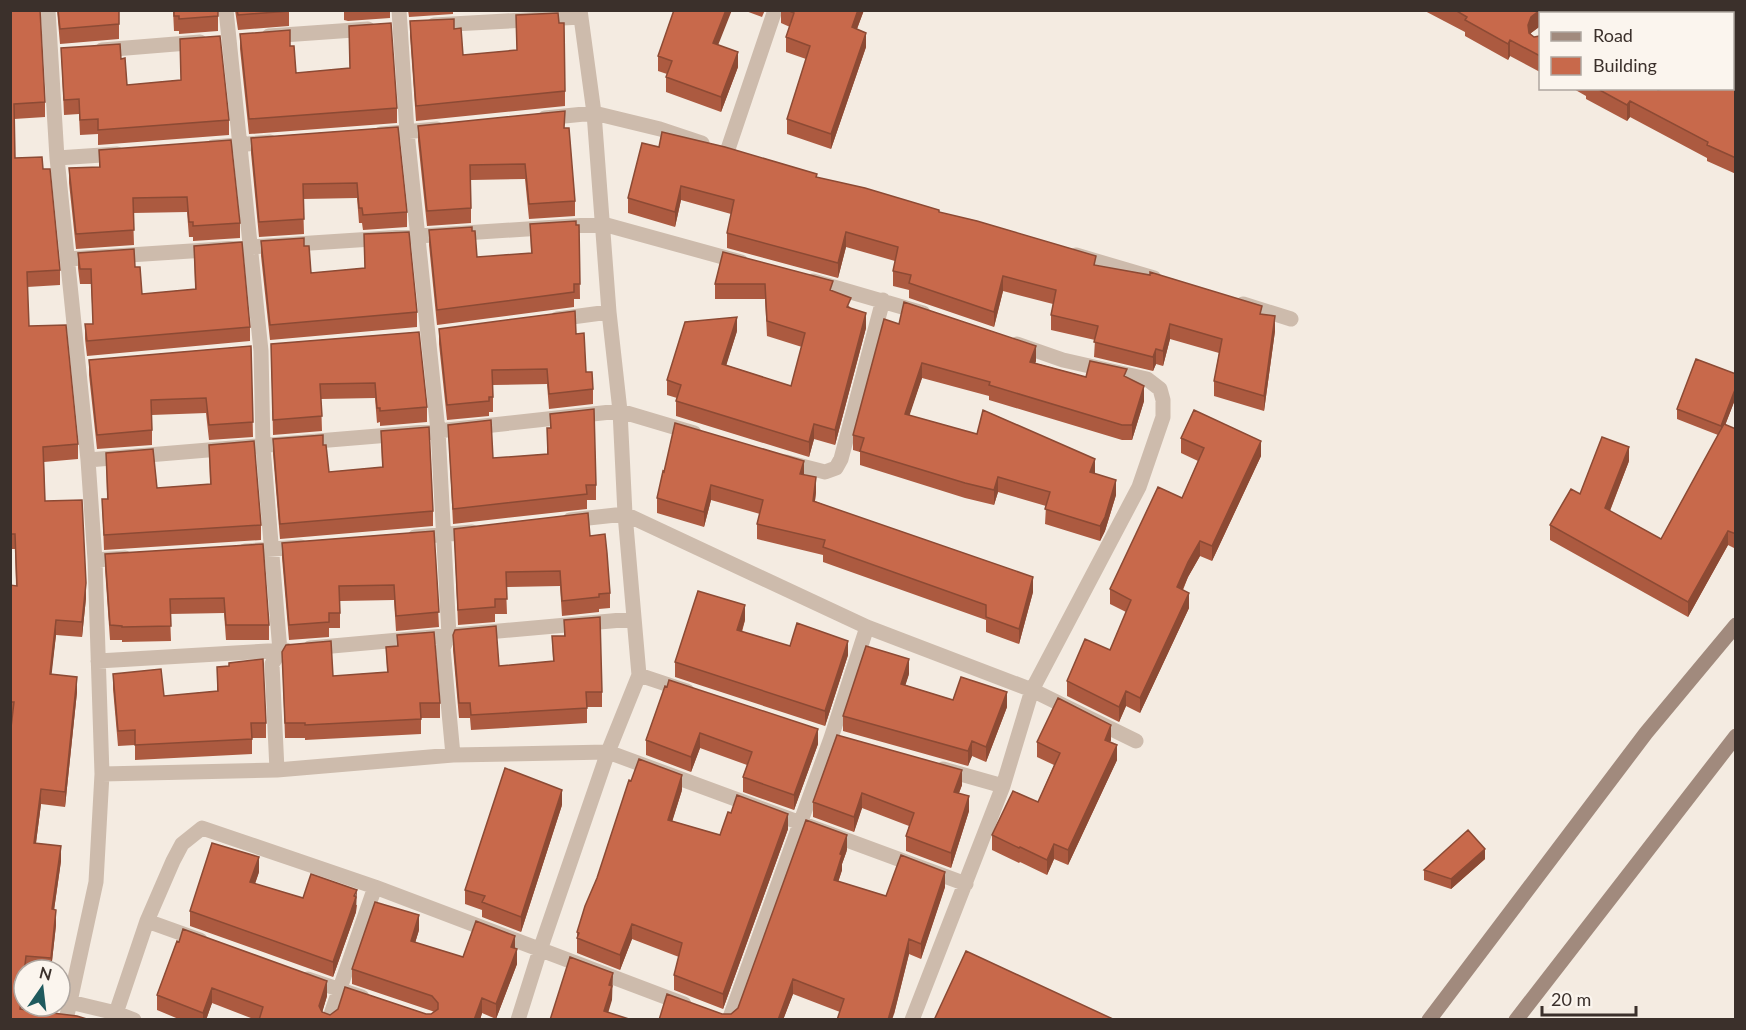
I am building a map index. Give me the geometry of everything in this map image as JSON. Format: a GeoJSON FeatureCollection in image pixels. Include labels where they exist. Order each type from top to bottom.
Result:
{"type":"FeatureCollection","features":[{"type":"Feature","properties":{"kind":"street"},"geometry":{"type":"LineString","coordinates":[[48,10],[57,53],[57,158],[68,259],[85,365],[102,774],[96,882],[72,993]]}},
{"type":"Feature","properties":{"kind":"street"},"geometry":{"type":"LineString","coordinates":[[226,10],[240,38],[241,144],[261,351],[263,447],[280,651],[272,664],[277,770]]}},
{"type":"Feature","properties":{"kind":"street"},"geometry":{"type":"LineString","coordinates":[[399,10],[390,28],[408,132],[438,431],[449,635],[443,648],[453,755]]}},
{"type":"Feature","properties":{"kind":"street"},"geometry":{"type":"LineString","coordinates":[[536,119],[594,114],[660,129],[733,153],[775,10]]}},
{"type":"Feature","properties":{"kind":"street"},"geometry":{"type":"LineString","coordinates":[[86,51],[581,14],[594,114],[609,312],[620,411],[633,619],[639,675],[608,752],[518,1020]]}},
{"type":"Feature","properties":{"kind":"street"},"geometry":{"type":"LineString","coordinates":[[372,135],[454,128]]}},
{"type":"Feature","properties":{"kind":"street"},"geometry":{"type":"LineString","coordinates":[[195,148],[289,141]]}},
{"type":"Feature","properties":{"kind":"street"},"geometry":{"type":"LineString","coordinates":[[57,158],[126,153]]}},
{"type":"Feature","properties":{"kind":"street"},"geometry":{"type":"LineString","coordinates":[[68,259],[603,224],[760,267]]}},
{"type":"Feature","properties":{"kind":"street"},"geometry":{"type":"LineString","coordinates":[[1065,252],[1167,282]]}},
{"type":"Feature","properties":{"kind":"street"},"geometry":{"type":"LineString","coordinates":[[793,276],[883,300],[939,319]]}},
{"type":"Feature","properties":{"kind":"street"},"geometry":{"type":"LineString","coordinates":[[1223,298],[1291,319]]}},
{"type":"Feature","properties":{"kind":"street"},"geometry":{"type":"LineString","coordinates":[[766,456],[825,472],[836,468],[841,459],[883,300]]}},
{"type":"Feature","properties":{"kind":"street"},"geometry":{"type":"LineString","coordinates":[[541,321],[609,312]]}},
{"type":"Feature","properties":{"kind":"street"},"geometry":{"type":"LineString","coordinates":[[912,1020],[1002,786],[1032,690],[1139,487],[1163,417],[1163,400],[1160,389],[1148,379],[1064,360],[1007,341]]}},
{"type":"Feature","properties":{"kind":"street"},"geometry":{"type":"LineString","coordinates":[[88,460],[438,431],[620,411],[710,438]]}},
{"type":"Feature","properties":{"kind":"street"},"geometry":{"type":"LineString","coordinates":[[558,522],[626,514],[867,627],[1032,690],[1136,741]]}},
{"type":"Feature","properties":{"kind":"street"},"geometry":{"type":"LineString","coordinates":[[399,539],[490,530]]}},
{"type":"Feature","properties":{"kind":"street"},"geometry":{"type":"LineString","coordinates":[[225,552],[319,546]]}},
{"type":"Feature","properties":{"kind":"street"},"geometry":{"type":"LineString","coordinates":[[94,560],[142,557]]}},
{"type":"Feature","properties":{"kind":"street"},"geometry":{"type":"LineString","coordinates":[[98,661],[280,651],[633,619]]}},
{"type":"Feature","properties":{"kind":"street"},"geometry":{"type":"LineString","coordinates":[[1429,1020],[1646,733],[1736,625]]}},
{"type":"Feature","properties":{"kind":"street"},"geometry":{"type":"LineString","coordinates":[[116,1013],[147,921],[182,844],[202,828],[375,887],[718,1016],[800,823],[867,627]]}},
{"type":"Feature","properties":{"kind":"street"},"geometry":{"type":"LineString","coordinates":[[639,675],[707,697]]}},
{"type":"Feature","properties":{"kind":"street"},"geometry":{"type":"LineString","coordinates":[[1516,1020],[1736,736]]}},
{"type":"Feature","properties":{"kind":"street"},"geometry":{"type":"LineString","coordinates":[[102,774],[277,770],[453,755],[608,752],[966,884]]}},
{"type":"Feature","properties":{"kind":"street"},"geometry":{"type":"LineString","coordinates":[[934,767],[1002,786]]}},
{"type":"Feature","properties":{"kind":"street"},"geometry":{"type":"LineString","coordinates":[[329,1020],[375,887]]}},
{"type":"Feature","properties":{"kind":"street"},"geometry":{"type":"LineString","coordinates":[[147,921],[211,944]]}},
{"type":"Feature","properties":{"kind":"street"},"geometry":{"type":"LineString","coordinates":[[297,975],[373,1001]]}},
{"type":"Feature","properties":{"kind":"street"},"geometry":{"type":"LineString","coordinates":[[72,1002],[116,1013],[134,1020]]}},
{"type":"Feature","properties":{"kind":"building"},"geometry":{"type":"Polygon","coordinates":[[[10,10],[40,10],[45,102],[14,104],[15,158],[42,157],[43,169],[50,169],[60,270],[27,272],[29,326],[66,325],[78,444],[43,447],[45,501],[82,500],[86,583],[82,622],[56,620],[50,674],[77,677],[65,792],[41,789],[34,843],[61,846],[52,909],[56,910],[51,958],[26,956],[26,958],[12,958],[12,1018],[72,1018],[72,1015],[90,1020],[10,1020],[10,736],[14,702],[10,702],[10,585],[17,586],[15,534],[10,534],[10,10]]]}},
{"type":"Feature","properties":{"kind":"building"},"geometry":{"type":"Polygon","coordinates":[[[58,10],[119,10],[119,24],[60,29],[58,10]]]}},
{"type":"Feature","properties":{"kind":"building"},"geometry":{"type":"Polygon","coordinates":[[[174,10],[218,10],[218,16],[179,19],[179,16],[174,16],[174,10]]]}},
{"type":"Feature","properties":{"kind":"building"},"geometry":{"type":"Polygon","coordinates":[[[237,10],[289,10],[289,11],[238,15],[237,10]]]}},
{"type":"Feature","properties":{"kind":"building"},"geometry":{"type":"Polygon","coordinates":[[[674,10],[726,10],[713,43],[738,52],[721,97],[666,77],[672,61],[658,56],[674,10]]]}},
{"type":"Feature","properties":{"kind":"building"},"geometry":{"type":"Polygon","coordinates":[[[787,10],[858,10],[852,27],[866,33],[831,134],[787,119],[810,46],[786,37],[794,13],[787,10]]]}},
{"type":"Feature","properties":{"kind":"building"},"geometry":{"type":"Polygon","coordinates":[[[1455,10],[1736,10],[1736,158],[1707,145],[1708,142],[1630,101],[1627,105],[1600,90],[1734,90],[1734,12],[1539,11],[1531,17],[1528,25],[1529,33],[1534,37],[1539,36],[1539,55],[1510,40],[1508,44],[1465,20],[1467,17],[1455,10]]]}},
{"type":"Feature","properties":{"kind":"building"},"geometry":{"type":"Polygon","coordinates":[[[558,13],[559,23],[564,23],[565,91],[416,106],[410,21],[454,19],[454,29],[461,28],[463,55],[517,50],[516,15],[558,13]]]}},
{"type":"Feature","properties":{"kind":"building"},"geometry":{"type":"Polygon","coordinates":[[[391,23],[397,108],[249,119],[240,34],[290,30],[290,46],[294,46],[296,73],[350,68],[349,26],[391,23]]]}},
{"type":"Feature","properties":{"kind":"building"},"geometry":{"type":"Polygon","coordinates":[[[220,36],[229,120],[98,130],[98,119],[80,120],[79,99],[64,100],[61,48],[120,44],[121,59],[125,58],[127,85],[181,80],[180,39],[220,36]]]}},
{"type":"Feature","properties":{"kind":"building"},"geometry":{"type":"Polygon","coordinates":[[[565,111],[564,128],[569,128],[575,201],[529,204],[525,164],[470,165],[471,208],[427,211],[418,126],[565,111]]]}},
{"type":"Feature","properties":{"kind":"building"},"geometry":{"type":"Polygon","coordinates":[[[398,127],[407,212],[363,215],[362,208],[359,208],[357,183],[303,184],[304,219],[259,222],[251,138],[398,127]]]}},
{"type":"Feature","properties":{"kind":"building"},"geometry":{"type":"Polygon","coordinates":[[[662,132],[725,147],[817,174],[816,177],[865,188],[939,210],[939,212],[1096,256],[1094,265],[1150,275],[1150,272],[1262,306],[1260,314],[1275,316],[1264,396],[1214,381],[1222,339],[1170,324],[1163,351],[1156,349],[1153,357],[1094,342],[1098,326],[1051,315],[1056,290],[1003,276],[994,312],[909,283],[911,275],[893,271],[898,247],[846,232],[838,263],[727,233],[734,200],[681,186],[675,212],[628,198],[642,143],[659,147],[662,132]]]}},
{"type":"Feature","properties":{"kind":"building"},"geometry":{"type":"Polygon","coordinates":[[[231,140],[240,223],[193,226],[193,222],[189,222],[187,197],[133,198],[134,230],[76,234],[69,168],[100,167],[99,150],[231,140]]]}},
{"type":"Feature","properties":{"kind":"building"},"geometry":{"type":"Polygon","coordinates":[[[576,221],[576,225],[579,225],[580,284],[574,284],[574,292],[437,310],[429,230],[472,227],[472,231],[475,231],[477,257],[532,253],[530,224],[576,221]]]}},
{"type":"Feature","properties":{"kind":"building"},"geometry":{"type":"Polygon","coordinates":[[[409,232],[417,312],[270,325],[261,241],[304,238],[304,246],[309,246],[311,273],[365,268],[364,234],[409,232]]]}},
{"type":"Feature","properties":{"kind":"building"},"geometry":{"type":"Polygon","coordinates":[[[242,242],[250,327],[87,341],[85,324],[93,324],[91,269],[80,269],[78,253],[134,249],[135,267],[140,267],[142,294],[196,289],[194,246],[242,242]]]}},
{"type":"Feature","properties":{"kind":"building"},"geometry":{"type":"Polygon","coordinates":[[[723,252],[833,281],[830,290],[851,298],[847,307],[866,313],[835,430],[814,424],[809,442],[676,401],[681,385],[667,380],[685,322],[737,317],[722,364],[791,386],[805,333],[767,321],[765,284],[715,284],[723,252]]]}},
{"type":"Feature","properties":{"kind":"building"},"geometry":{"type":"Polygon","coordinates":[[[904,302],[1036,346],[1030,362],[1086,377],[1090,361],[1127,369],[1124,376],[1144,386],[1132,425],[1122,425],[989,385],[990,382],[922,363],[905,414],[977,434],[983,410],[1095,459],[1090,472],[1116,480],[1100,526],[1045,509],[1050,492],[998,477],[994,490],[860,451],[864,438],[853,435],[884,319],[899,324],[904,302]]]}},
{"type":"Feature","properties":{"kind":"building"},"geometry":{"type":"Polygon","coordinates":[[[575,311],[576,334],[584,333],[586,372],[592,372],[593,389],[549,394],[547,369],[492,370],[493,397],[489,397],[489,401],[447,405],[439,329],[575,311]]]}},
{"type":"Feature","properties":{"kind":"building"},"geometry":{"type":"Polygon","coordinates":[[[419,332],[427,407],[380,411],[380,408],[377,408],[375,383],[320,384],[322,416],[273,420],[271,344],[419,332]]]}},
{"type":"Feature","properties":{"kind":"building"},"geometry":{"type":"Polygon","coordinates":[[[251,346],[253,422],[209,425],[206,398],[151,400],[152,430],[97,435],[89,360],[251,346]]]}},
{"type":"Feature","properties":{"kind":"building"},"geometry":{"type":"Polygon","coordinates":[[[1696,359],[1736,374],[1736,387],[1721,426],[1677,409],[1696,359]]]}},
{"type":"Feature","properties":{"kind":"building"},"geometry":{"type":"Polygon","coordinates":[[[594,409],[596,485],[586,485],[587,494],[453,509],[448,425],[491,420],[493,458],[548,454],[547,428],[551,428],[550,414],[594,409]]]}},
{"type":"Feature","properties":{"kind":"building"},"geometry":{"type":"Polygon","coordinates":[[[1194,410],[1261,441],[1212,546],[1200,541],[1188,562],[1177,587],[1189,593],[1140,698],[1126,691],[1119,707],[1067,681],[1085,639],[1110,650],[1131,600],[1110,589],[1158,487],[1182,498],[1204,448],[1181,438],[1194,410]]]}},
{"type":"Feature","properties":{"kind":"building"},"geometry":{"type":"Polygon","coordinates":[[[675,423],[804,461],[800,474],[816,477],[813,501],[1033,577],[1019,629],[986,617],[986,605],[823,547],[825,540],[757,524],[763,500],[711,485],[704,512],[657,498],[675,423]]]}},
{"type":"Feature","properties":{"kind":"building"},"geometry":{"type":"Polygon","coordinates":[[[1724,424],[1736,429],[1736,534],[1728,531],[1688,602],[1550,525],[1571,489],[1580,494],[1602,437],[1629,447],[1605,508],[1661,539],[1724,424]]]}},
{"type":"Feature","properties":{"kind":"building"},"geometry":{"type":"Polygon","coordinates":[[[429,427],[433,511],[280,524],[273,439],[323,435],[329,472],[383,467],[381,431],[429,427]]]}},
{"type":"Feature","properties":{"kind":"building"},"geometry":{"type":"Polygon","coordinates":[[[254,441],[261,525],[104,535],[102,499],[108,499],[106,453],[153,449],[157,488],[211,484],[209,445],[254,441]]]}},
{"type":"Feature","properties":{"kind":"building"},"geometry":{"type":"Polygon","coordinates":[[[588,513],[590,536],[605,534],[610,593],[599,594],[599,597],[562,601],[560,571],[506,572],[507,599],[495,599],[495,607],[458,610],[454,529],[588,513]]]}},
{"type":"Feature","properties":{"kind":"building"},"geometry":{"type":"Polygon","coordinates":[[[434,531],[439,612],[396,616],[394,585],[339,586],[340,613],[329,613],[329,622],[289,625],[282,543],[434,531]]]}},
{"type":"Feature","properties":{"kind":"building"},"geometry":{"type":"Polygon","coordinates":[[[263,544],[269,625],[226,625],[224,598],[170,599],[171,626],[122,627],[110,625],[105,554],[263,544]]]}},
{"type":"Feature","properties":{"kind":"building"},"geometry":{"type":"Polygon","coordinates":[[[698,591],[745,605],[737,630],[790,646],[797,623],[848,641],[825,711],[675,662],[698,591]]]}},
{"type":"Feature","properties":{"kind":"building"},"geometry":{"type":"Polygon","coordinates":[[[600,617],[602,692],[586,692],[587,708],[471,715],[470,703],[459,703],[453,635],[455,630],[496,626],[499,666],[554,661],[552,636],[565,636],[564,620],[600,617]]]}},
{"type":"Feature","properties":{"kind":"building"},"geometry":{"type":"Polygon","coordinates":[[[434,632],[440,703],[420,703],[421,719],[305,725],[305,723],[285,723],[282,652],[286,645],[331,641],[333,676],[388,672],[386,647],[398,646],[397,635],[434,632]]]}},
{"type":"Feature","properties":{"kind":"building"},"geometry":{"type":"Polygon","coordinates":[[[866,646],[909,659],[901,684],[953,700],[961,677],[1007,692],[986,747],[972,741],[968,751],[843,716],[866,646]]]}},
{"type":"Feature","properties":{"kind":"building"},"geometry":{"type":"Polygon","coordinates":[[[263,659],[266,723],[251,723],[252,739],[135,745],[135,730],[118,731],[113,674],[161,669],[164,696],[218,691],[217,667],[229,666],[229,663],[263,659]]]}},
{"type":"Feature","properties":{"kind":"building"},"geometry":{"type":"Polygon","coordinates":[[[669,680],[818,729],[794,795],[743,777],[752,752],[700,733],[691,757],[646,740],[669,680]]]}},
{"type":"Feature","properties":{"kind":"building"},"geometry":{"type":"Polygon","coordinates":[[[1058,698],[1111,725],[1105,740],[1117,745],[1068,850],[1054,844],[1047,860],[992,835],[1013,791],[1038,802],[1060,753],[1037,742],[1058,698]]]}},
{"type":"Feature","properties":{"kind":"building"},"geometry":{"type":"Polygon","coordinates":[[[837,735],[962,770],[954,792],[969,796],[951,853],[906,836],[914,813],[862,793],[854,817],[813,802],[837,735]]]}},
{"type":"Feature","properties":{"kind":"building"},"geometry":{"type":"Polygon","coordinates":[[[639,759],[682,775],[668,820],[720,835],[737,795],[788,814],[723,994],[674,975],[682,943],[632,924],[620,955],[577,938],[585,906],[597,878],[629,780],[631,781],[639,759]]]}},
{"type":"Feature","properties":{"kind":"building"},"geometry":{"type":"Polygon","coordinates":[[[505,768],[562,790],[521,917],[482,902],[485,896],[465,890],[505,768]]]}},
{"type":"Feature","properties":{"kind":"building"},"geometry":{"type":"Polygon","coordinates":[[[806,820],[847,835],[834,880],[886,896],[901,855],[945,872],[921,944],[909,939],[888,1020],[837,1020],[844,999],[793,979],[778,1020],[659,1020],[667,994],[722,1014],[731,1014],[738,1008],[806,820]]]}},
{"type":"Feature","properties":{"kind":"building"},"geometry":{"type":"Polygon","coordinates":[[[1468,830],[1485,849],[1451,879],[1424,870],[1468,830]]]}},
{"type":"Feature","properties":{"kind":"building"},"geometry":{"type":"Polygon","coordinates":[[[212,843],[259,857],[250,882],[303,898],[311,874],[357,890],[333,962],[190,911],[212,843]]]}},
{"type":"Feature","properties":{"kind":"building"},"geometry":{"type":"Polygon","coordinates":[[[375,902],[419,915],[411,941],[463,957],[476,921],[515,936],[511,947],[517,949],[496,1004],[482,998],[474,1020],[259,1020],[263,1007],[212,988],[203,1013],[157,995],[183,929],[327,981],[319,1006],[322,1012],[330,1015],[338,1009],[345,987],[431,1014],[438,1009],[438,1003],[432,996],[352,969],[375,902]]]}},
{"type":"Feature","properties":{"kind":"building"},"geometry":{"type":"Polygon","coordinates":[[[966,951],[1115,1020],[938,1020],[935,1018],[966,951]]]}},
{"type":"Feature","properties":{"kind":"building"},"geometry":{"type":"Polygon","coordinates":[[[570,957],[613,973],[609,985],[612,986],[604,1011],[632,1020],[550,1020],[570,957]]]}}]}
